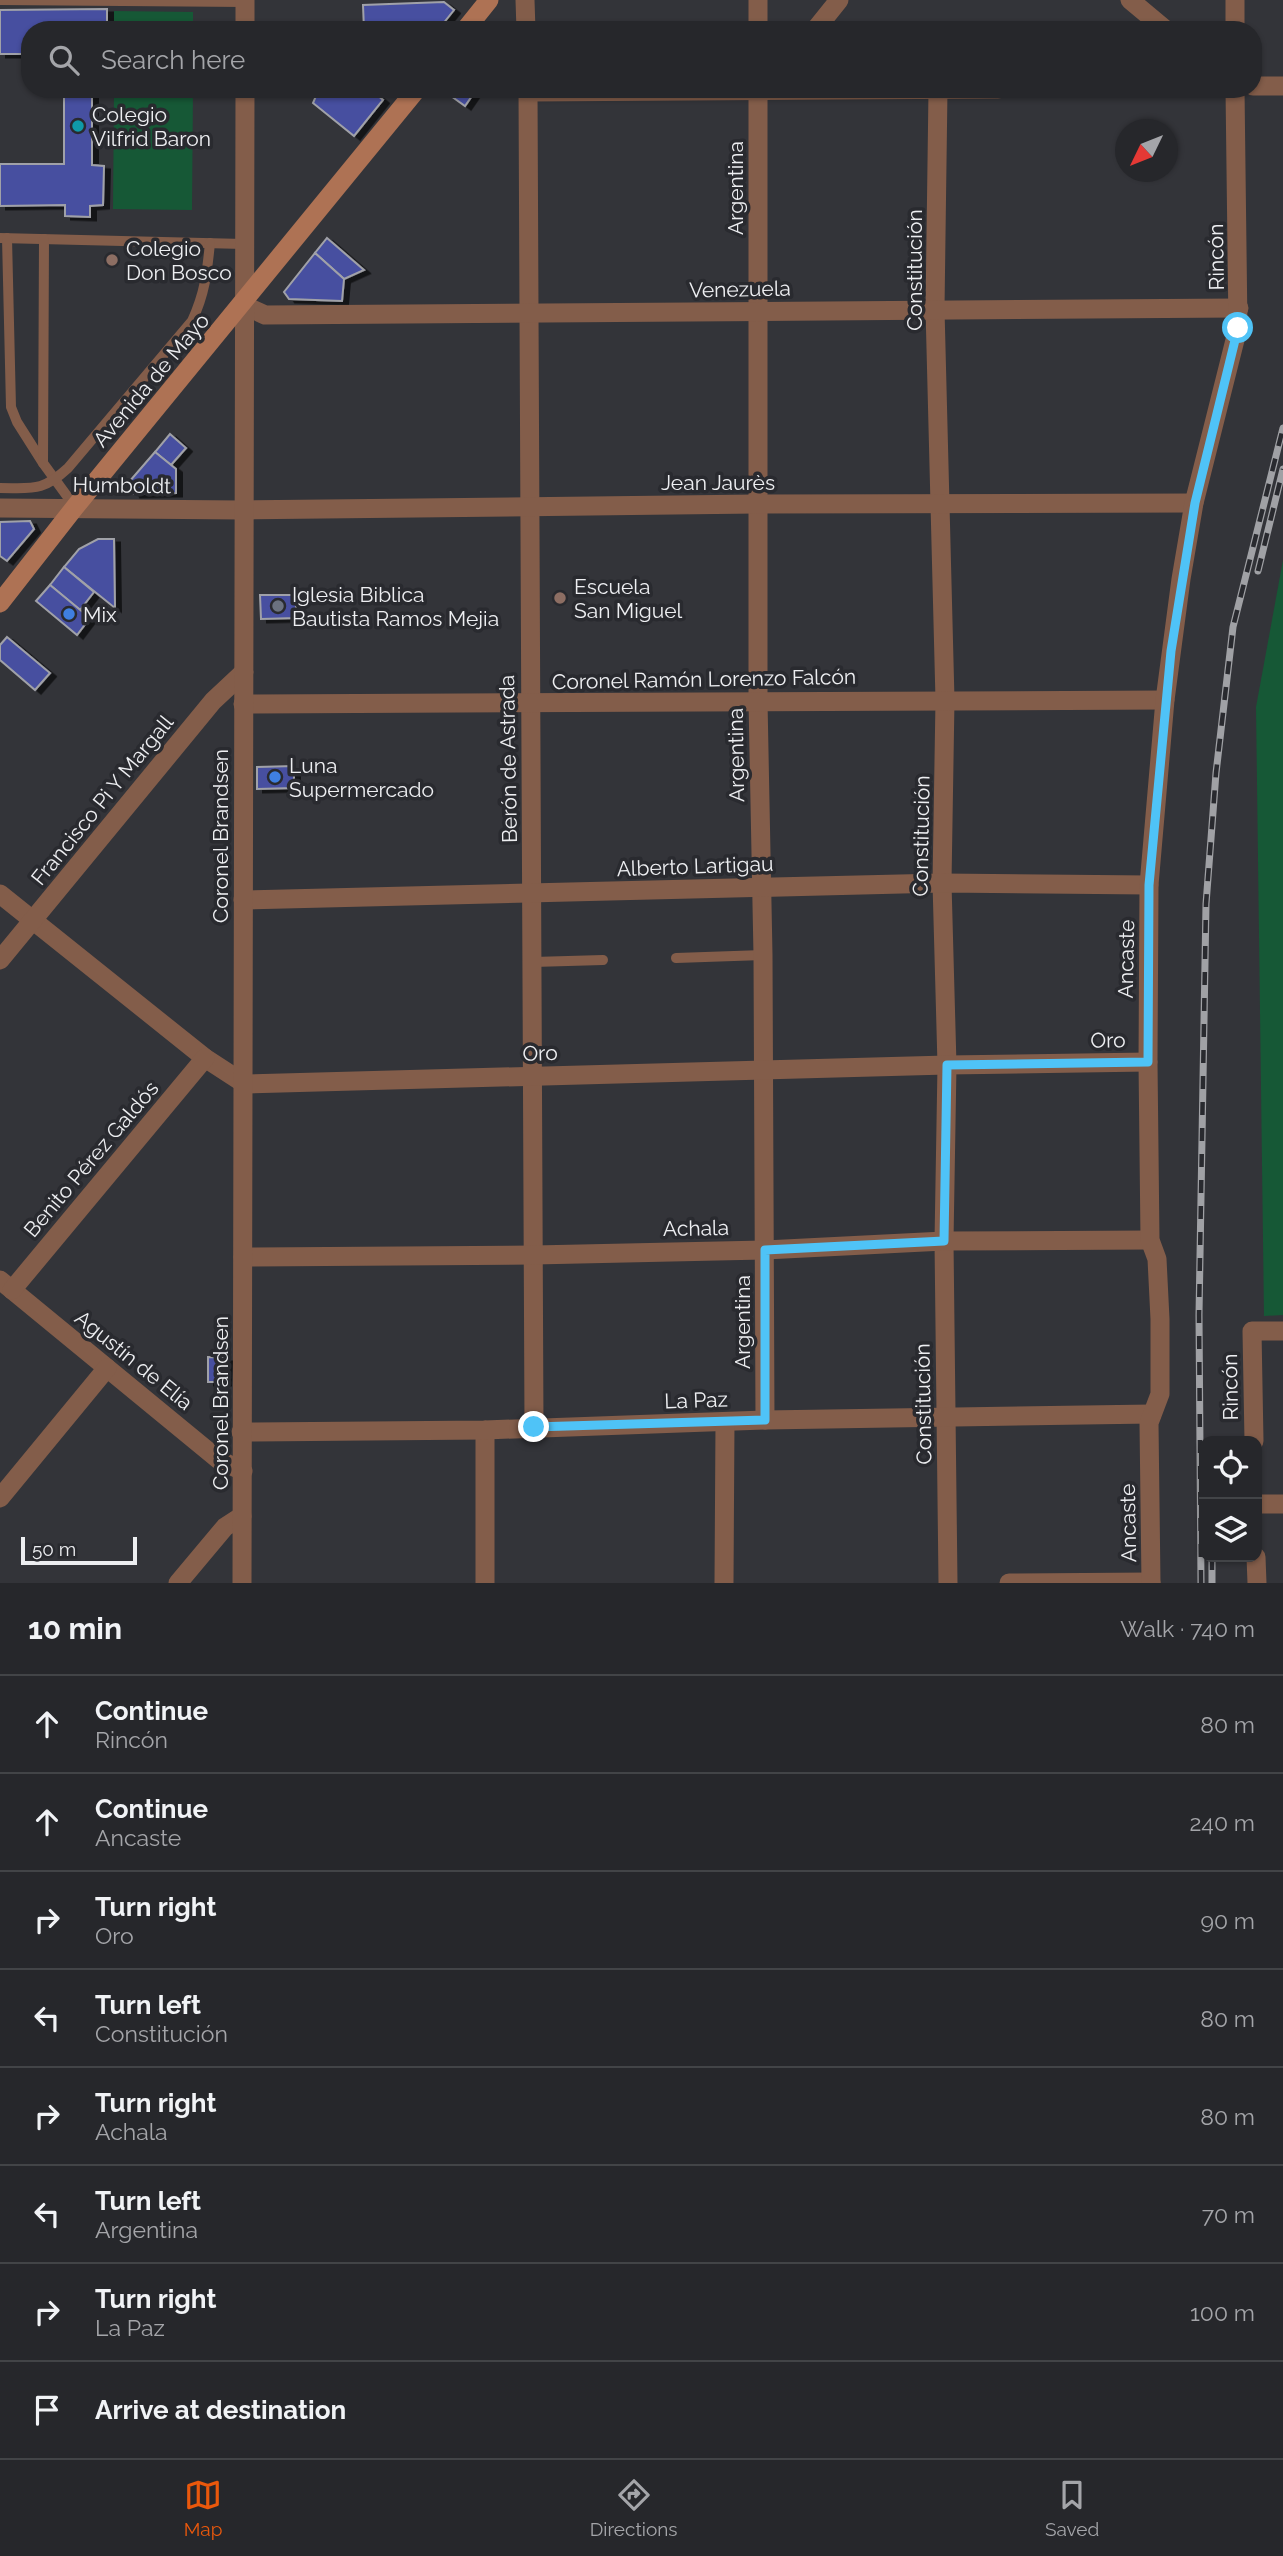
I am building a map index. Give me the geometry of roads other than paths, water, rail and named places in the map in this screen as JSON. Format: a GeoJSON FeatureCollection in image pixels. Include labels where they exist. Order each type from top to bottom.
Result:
{"type":"FeatureCollection","features":[{"type":"Feature","properties":{"kind":"main road"},"geometry":{"type":"LineString","coordinates":[[472,21],[489,0]]}},
{"type":"Feature","properties":{"kind":"main road","name":"Avenida de Mayo"},"geometry":{"type":"LineString","coordinates":[[0,603],[75,507],[410,98]]}},
{"type":"Feature","properties":{"kind":"street"},"geometry":{"type":"LineString","coordinates":[[525,0],[526,21]]}},
{"type":"Feature","properties":{"kind":"street"},"geometry":{"type":"LineString","coordinates":[[758,0],[758,21]]}},
{"type":"Feature","properties":{"kind":"street"},"geometry":{"type":"LineString","coordinates":[[822,21],[839,0]]}},
{"type":"Feature","properties":{"kind":"street"},"geometry":{"type":"LineString","coordinates":[[1130,0],[1155,21]]}},
{"type":"Feature","properties":{"kind":"street"},"geometry":{"type":"LineString","coordinates":[[1235,0],[1235,21]]}},
{"type":"Feature","properties":{"kind":"street"},"geometry":{"type":"LineString","coordinates":[[245,1],[245,21]]}},
{"type":"Feature","properties":{"kind":"street"},"geometry":{"type":"LineString","coordinates":[[1262,86],[1283,86]]}},
{"type":"Feature","properties":{"kind":"street","name":"Coronel Brandsen"},"geometry":{"type":"LineString","coordinates":[[242,1583],[245,98]]}},
{"type":"Feature","properties":{"kind":"street","name":"Berón de Astrada"},"geometry":{"type":"LineString","coordinates":[[528,98],[534,1427]]}},
{"type":"Feature","properties":{"kind":"street","name":"Argentina"},"geometry":{"type":"LineString","coordinates":[[759,98],[757,504],[765,1420]]}},
{"type":"Feature","properties":{"kind":"street","name":"Constitución"},"geometry":{"type":"LineString","coordinates":[[938,98],[936,309],[945,700],[942,883],[947,1065],[944,1241],[948,1583]]}},
{"type":"Feature","properties":{"kind":"street","name":"Rincón"},"geometry":{"type":"LineString","coordinates":[[1195,503],[1237,337],[1239,308],[1236,98]]}},
{"type":"Feature","properties":{"kind":"street","name":"Venezuela"},"geometry":{"type":"LineString","coordinates":[[243,305],[265,314],[1239,308]]}},
{"type":"Feature","properties":{"kind":"street","name":"Jean Jaurès"},"geometry":{"type":"LineString","coordinates":[[243,510],[757,504],[1195,503]]}},
{"type":"Feature","properties":{"kind":"street","name":"Ancaste"},"geometry":{"type":"LineString","coordinates":[[1151,1582],[1149,1423],[1160,1394],[1160,1319],[1157,1259],[1150,1240],[1149,885],[1165,700],[1181,579],[1195,503]]}},
{"type":"Feature","properties":{"kind":"street","name":"Humboldt"},"geometry":{"type":"LineString","coordinates":[[0,508],[243,510]]}},
{"type":"Feature","properties":{"kind":"street","name":"Francisco Pi Y Margall"},"geometry":{"type":"LineString","coordinates":[[0,960],[213,701],[244,672]]}},
{"type":"Feature","properties":{"kind":"street","name":"Coronel Ramón Lorenzo Falcón"},"geometry":{"type":"LineString","coordinates":[[243,704],[1165,700]]}},
{"type":"Feature","properties":{"kind":"street","name":"Alberto Lartigau"},"geometry":{"type":"LineString","coordinates":[[243,900],[942,883],[1149,885]]}},
{"type":"Feature","properties":{"kind":"street"},"geometry":{"type":"LineString","coordinates":[[0,894],[205,1058],[244,1084]]}},
{"type":"Feature","properties":{"kind":"street","name":"Benito Pérez Galdós"},"geometry":{"type":"LineString","coordinates":[[6,1285],[205,1058]]}},
{"type":"Feature","properties":{"kind":"street","name":"Oro"},"geometry":{"type":"LineString","coordinates":[[244,1084],[1148,1062]]}},
{"type":"Feature","properties":{"kind":"street","name":"Achala"},"geometry":{"type":"LineString","coordinates":[[243,1257],[534,1255],[765,1250],[944,1241],[1150,1240]]}},
{"type":"Feature","properties":{"kind":"street","name":"Agustín de Elía"},"geometry":{"type":"LineString","coordinates":[[6,1285],[219,1460],[243,1471]]}},
{"type":"Feature","properties":{"kind":"street","name":"Rincón"},"geometry":{"type":"LineString","coordinates":[[1254,1436],[1252,1331],[1283,1331]]}},
{"type":"Feature","properties":{"kind":"street"},"geometry":{"type":"LineString","coordinates":[[0,1498],[107,1368]]}},
{"type":"Feature","properties":{"kind":"street","name":"La Paz"},"geometry":{"type":"LineString","coordinates":[[242,1432],[485,1430],[765,1420],[1152,1414]]}},
{"type":"Feature","properties":{"kind":"street"},"geometry":{"type":"LineString","coordinates":[[724,1583],[725,1423]]}},
{"type":"Feature","properties":{"kind":"street"},"geometry":{"type":"LineString","coordinates":[[485,1430],[485,1583]]}},
{"type":"Feature","properties":{"kind":"street"},"geometry":{"type":"LineString","coordinates":[[1262,1504],[1283,1504]]}},
{"type":"Feature","properties":{"kind":"street"},"geometry":{"type":"LineString","coordinates":[[178,1583],[225,1527],[242,1516]]}},
{"type":"Feature","properties":{"kind":"street"},"geometry":{"type":"LineString","coordinates":[[1256,1562],[1257,1583]]}},
{"type":"Feature","properties":{"kind":"street"},"geometry":{"type":"LineString","coordinates":[[1009,1583],[1151,1582]]}},
{"type":"Feature","properties":{"kind":"lane"},"geometry":{"type":"LineString","coordinates":[[0,0],[245,1]]}},
{"type":"Feature","properties":{"kind":"lane"},"geometry":{"type":"LineString","coordinates":[[75,507],[43,463],[17,422],[11,407],[4,238],[244,244]]}},
{"type":"Feature","properties":{"kind":"lane"},"geometry":{"type":"LineString","coordinates":[[43,463],[44,239]]}},
{"type":"Feature","properties":{"kind":"lane"},"geometry":{"type":"LineString","coordinates":[[0,488],[41,488],[58,483],[192,321],[202,300],[210,243]]}},
{"type":"Feature","properties":{"kind":"lane"},"geometry":{"type":"LineString","coordinates":[[676,958],[763,955]]}},
{"type":"Feature","properties":{"kind":"lane"},"geometry":{"type":"LineString","coordinates":[[533,961],[603,960]]}},
{"type":"Feature","properties":{"kind":"railway"},"geometry":{"type":"LineString","coordinates":[[1201,1583],[1199,1315],[1206,904],[1216,773],[1233,627],[1283,428]]}},
{"type":"Feature","properties":{"kind":"railway"},"geometry":{"type":"LineString","coordinates":[[1258,571],[1283,469]]}},
{"type":"Feature","properties":{"kind":"railway"},"geometry":{"type":"LineString","coordinates":[[1212,1562],[1212,1583]]}},
{"type":"Feature","properties":{"kind":"place","name":"Colegio Vilfrid Baron"},"geometry":{"type":"Point","coordinates":[78,126]}},
{"type":"Feature","properties":{"kind":"place","name":"Colegio Don Bosco"},"geometry":{"type":"Point","coordinates":[112,260]}},
{"type":"Feature","properties":{"kind":"place","name":"Escuela San Miguel"},"geometry":{"type":"Point","coordinates":[560,598]}},
{"type":"Feature","properties":{"kind":"place","name":"Iglesia Biblica Bautista Ramos Mejia"},"geometry":{"type":"Point","coordinates":[278,606]}},
{"type":"Feature","properties":{"kind":"place","name":"Mix"},"geometry":{"type":"Point","coordinates":[69,614]}},
{"type":"Feature","properties":{"kind":"place","name":"Luna Supermercado"},"geometry":{"type":"Point","coordinates":[275,777]}}]}
